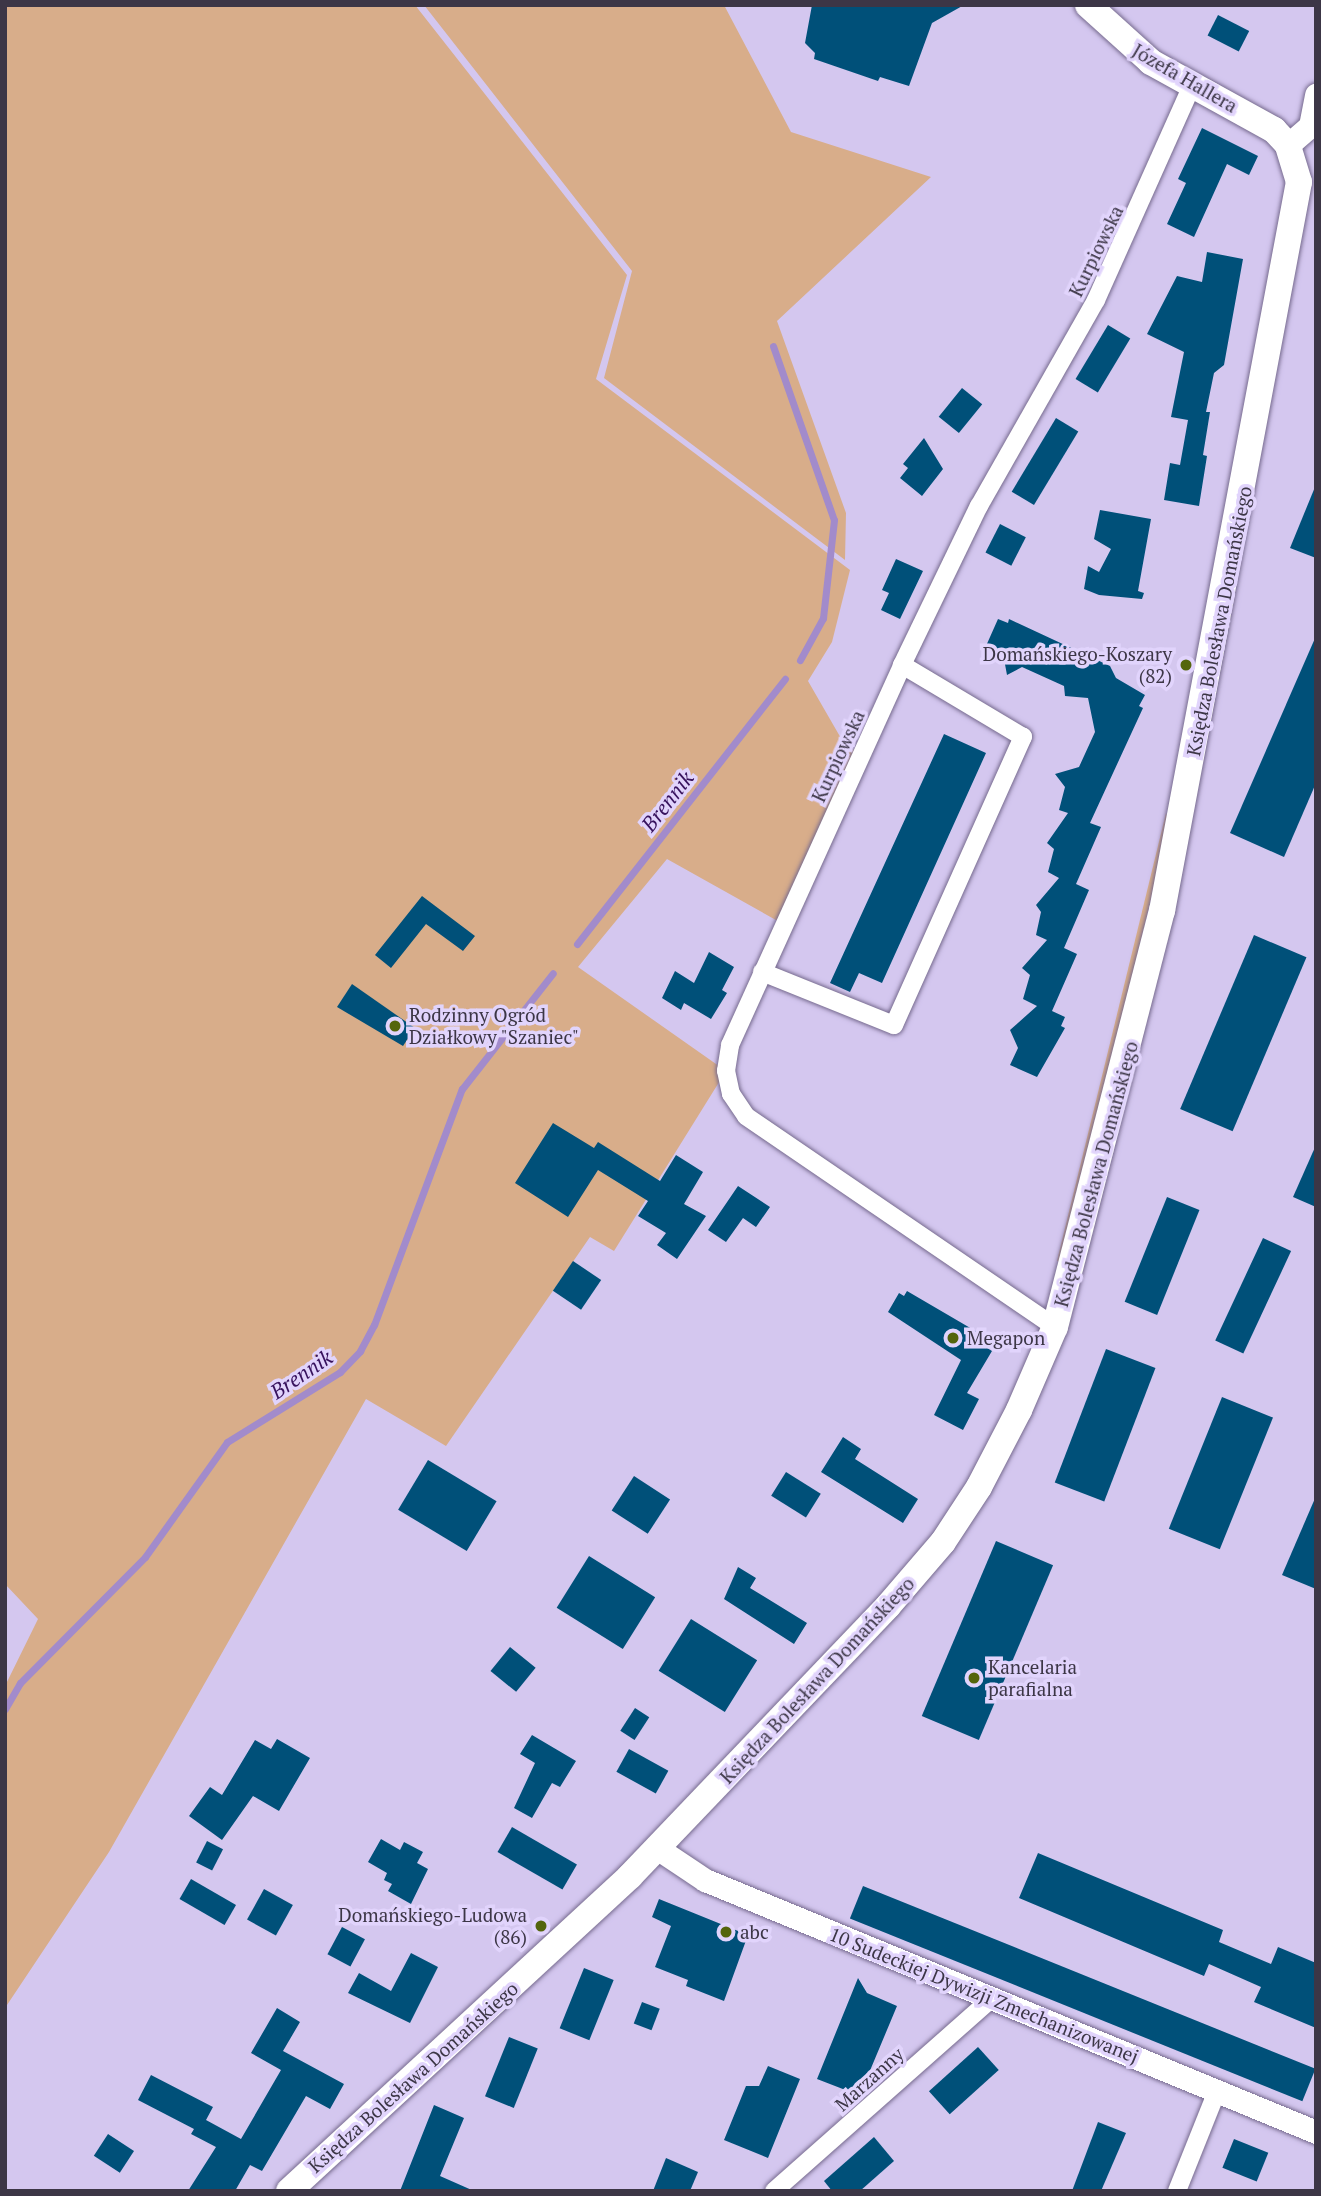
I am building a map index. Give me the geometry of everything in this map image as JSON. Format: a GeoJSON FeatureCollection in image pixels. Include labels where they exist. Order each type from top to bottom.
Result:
{"type":"FeatureCollection","features":[{"type":"Feature","properties":{"kind":"main road","name":"Józefa Hallera"},"geometry":{"type":"LineString","coordinates":[[1088,5],[1130,47],[1192,85],[1256,119],[1288,145]]}},
{"type":"Feature","properties":{"kind":"main road","name":"Księdza Bolesława Domańskiego"},"geometry":{"type":"LineString","coordinates":[[289,2191],[657,1848],[888,1606],[943,1542],[1001,1448],[1055,1327],[1140,1004],[1203,710],[1299,182],[1288,145]]}},
{"type":"Feature","properties":{"kind":"street","name":"Kurpiowska"},"geometry":{"type":"LineString","coordinates":[[1055,1327],[746,1116],[731,1094],[726,1071],[730,1045],[902,666],[979,506],[1096,300],[1142,203],[1192,85]]}},
{"type":"Feature","properties":{"kind":"street"},"geometry":{"type":"LineString","coordinates":[[1288,145],[1310,126],[1316,95]]}},
{"type":"Feature","properties":{"kind":"street"},"geometry":{"type":"LineString","coordinates":[[762,972],[894,1025],[1023,737],[902,666]]}},
{"type":"Feature","properties":{"kind":"street","name":"10 Sudeckiej Dywizji Zmechanizowanej"},"geometry":{"type":"LineString","coordinates":[[657,1848],[705,1880],[1316,2132]]}},
{"type":"Feature","properties":{"kind":"street","name":"Marzanny"},"geometry":{"type":"LineString","coordinates":[[774,2191],[992,1998]]}},
{"type":"Feature","properties":{"kind":"street"},"geometry":{"type":"LineString","coordinates":[[1177,2191],[1217,2091]]}},
{"type":"Feature","properties":{"kind":"shaded area"},"geometry":{"type":"Polygon","coordinates":[[[5,5],[415,5],[627,275],[596,379],[850,570],[832,642],[808,681],[842,740],[861,756],[783,924],[667,859],[578,967],[726,1071],[614,1251],[590,1237],[446,1446],[366,1399],[109,1852],[5,2008],[5,1686],[38,1619],[5,1584],[5,5]]]}},
{"type":"Feature","properties":{"kind":"shaded area"},"geometry":{"type":"Polygon","coordinates":[[[424,5],[724,5],[791,132],[931,177],[777,321],[846,513],[845,560],[604,378],[632,271],[424,5]]]}},
{"type":"Feature","properties":{"kind":"shaded area"},"geometry":{"type":"Polygon","coordinates":[[[1166,813],[1169,824],[1063,1263],[1057,1261],[1166,813]]]}},
{"type":"Feature","properties":{"kind":"building"},"geometry":{"type":"Polygon","coordinates":[[[812,5],[964,5],[932,23],[909,86],[880,77],[878,81],[814,59],[815,53],[805,43],[812,5]]]}},
{"type":"Feature","properties":{"kind":"building"},"geometry":{"type":"Polygon","coordinates":[[[1218,15],[1249,31],[1239,51],[1208,35],[1218,15]]]}},
{"type":"Feature","properties":{"kind":"building"},"geometry":{"type":"Polygon","coordinates":[[[1202,128],[1258,156],[1249,175],[1227,164],[1194,237],[1167,224],[1186,183],[1178,179],[1202,128]]]}},
{"type":"Feature","properties":{"kind":"building"},"geometry":{"type":"Polygon","coordinates":[[[1207,252],[1243,259],[1224,365],[1214,373],[1206,412],[1210,412],[1203,455],[1207,456],[1199,506],[1164,500],[1170,463],[1180,465],[1188,420],[1171,417],[1184,352],[1147,334],[1177,276],[1202,282],[1207,252]]]}},
{"type":"Feature","properties":{"kind":"building"},"geometry":{"type":"Polygon","coordinates":[[[1108,325],[1130,338],[1098,392],[1076,379],[1108,325]]]}},
{"type":"Feature","properties":{"kind":"building"},"geometry":{"type":"Polygon","coordinates":[[[962,388],[982,404],[959,433],[939,417],[962,388]]]}},
{"type":"Feature","properties":{"kind":"building"},"geometry":{"type":"Polygon","coordinates":[[[1056,418],[1078,431],[1034,505],[1012,492],[1056,418]]]}},
{"type":"Feature","properties":{"kind":"building"},"geometry":{"type":"Polygon","coordinates":[[[924,438],[943,469],[922,496],[900,478],[908,468],[903,464],[924,438]]]}},
{"type":"Feature","properties":{"kind":"building"},"geometry":{"type":"Polygon","coordinates":[[[1316,488],[1316,558],[1290,548],[1316,488]]]}},
{"type":"Feature","properties":{"kind":"building"},"geometry":{"type":"Polygon","coordinates":[[[1100,510],[1151,519],[1138,591],[1144,593],[1142,599],[1099,595],[1084,589],[1088,566],[1099,572],[1111,549],[1094,539],[1100,510]]]}},
{"type":"Feature","properties":{"kind":"building"},"geometry":{"type":"Polygon","coordinates":[[[1000,524],[1026,537],[1011,566],[985,553],[1000,524]]]}},
{"type":"Feature","properties":{"kind":"building"},"geometry":{"type":"Polygon","coordinates":[[[896,559],[923,571],[900,619],[881,610],[889,593],[882,590],[896,559]]]}},
{"type":"Feature","properties":{"kind":"building"},"geometry":{"type":"Polygon","coordinates":[[[998,619],[1008,623],[1009,619],[1110,666],[1116,678],[1145,695],[1139,706],[1143,708],[1090,823],[1101,827],[1076,884],[1089,890],[1064,948],[1077,954],[1052,1011],[1065,1017],[1061,1026],[1065,1028],[1037,1077],[1010,1065],[1018,1048],[1010,1030],[1037,1006],[1023,999],[1030,975],[1022,968],[1047,940],[1036,935],[1041,912],[1036,905],[1059,878],[1048,872],[1054,849],[1047,843],[1068,813],[1059,810],[1065,787],[1055,774],[1079,767],[1095,732],[1088,698],[1065,696],[1064,686],[1022,667],[1007,675],[1004,659],[986,646],[998,619]]]}},
{"type":"Feature","properties":{"kind":"building"},"geometry":{"type":"Polygon","coordinates":[[[1316,636],[1316,783],[1284,857],[1230,833],[1316,636]]]}},
{"type":"Feature","properties":{"kind":"building"},"geometry":{"type":"Polygon","coordinates":[[[944,734],[986,753],[882,983],[859,973],[850,992],[830,983],[944,734]]]}},
{"type":"Feature","properties":{"kind":"building"},"geometry":{"type":"Polygon","coordinates":[[[422,896],[475,936],[463,951],[426,924],[391,968],[375,955],[422,896]]]}},
{"type":"Feature","properties":{"kind":"building"},"geometry":{"type":"Polygon","coordinates":[[[1254,935],[1306,957],[1233,1131],[1180,1109],[1254,935]]]}},
{"type":"Feature","properties":{"kind":"building"},"geometry":{"type":"Polygon","coordinates":[[[709,952],[734,967],[722,990],[727,993],[711,1019],[684,1003],[681,1010],[662,998],[675,971],[694,983],[709,952]]]}},
{"type":"Feature","properties":{"kind":"building","name":"Rodzinny Ogród Działkowy \"Szaniec\""},"geometry":{"type":"Polygon","coordinates":[[[352,984],[415,1028],[403,1046],[337,1007],[352,984]]]}},
{"type":"Feature","properties":{"kind":"building"},"geometry":{"type":"Polygon","coordinates":[[[553,1123],[594,1148],[598,1142],[660,1181],[676,1155],[703,1172],[684,1204],[706,1216],[677,1259],[657,1245],[666,1233],[638,1216],[648,1201],[598,1170],[568,1217],[515,1183],[553,1123]]]}},
{"type":"Feature","properties":{"kind":"building"},"geometry":{"type":"Polygon","coordinates":[[[1316,1145],[1316,1207],[1293,1197],[1316,1145]]]}},
{"type":"Feature","properties":{"kind":"building"},"geometry":{"type":"Polygon","coordinates":[[[738,1186],[770,1207],[756,1227],[743,1218],[726,1242],[708,1230],[738,1186]]]}},
{"type":"Feature","properties":{"kind":"building"},"geometry":{"type":"Polygon","coordinates":[[[1167,1197],[1199,1210],[1157,1315],[1125,1302],[1167,1197]]]}},
{"type":"Feature","properties":{"kind":"building"},"geometry":{"type":"Polygon","coordinates":[[[1263,1238],[1291,1251],[1243,1354],[1215,1340],[1263,1238]]]}},
{"type":"Feature","properties":{"kind":"building"},"geometry":{"type":"Polygon","coordinates":[[[573,1261],[601,1280],[581,1310],[553,1291],[573,1261]]]}},
{"type":"Feature","properties":{"kind":"building"},"geometry":{"type":"Polygon","coordinates":[[[907,1291],[984,1336],[979,1343],[992,1351],[967,1393],[979,1399],[963,1430],[934,1415],[961,1360],[888,1312],[899,1293],[904,1296],[907,1291]]]}},
{"type":"Feature","properties":{"kind":"building"},"geometry":{"type":"Polygon","coordinates":[[[1106,1349],[1155,1368],[1104,1501],[1055,1483],[1106,1349]]]}},
{"type":"Feature","properties":{"kind":"building"},"geometry":{"type":"Polygon","coordinates":[[[1222,1397],[1273,1418],[1220,1549],[1169,1529],[1222,1397]]]}},
{"type":"Feature","properties":{"kind":"building"},"geometry":{"type":"Polygon","coordinates":[[[843,1437],[861,1449],[855,1459],[918,1499],[903,1523],[821,1472],[843,1437]]]}},
{"type":"Feature","properties":{"kind":"building"},"geometry":{"type":"Polygon","coordinates":[[[428,1460],[497,1501],[467,1551],[398,1510],[428,1460]]]}},
{"type":"Feature","properties":{"kind":"building"},"geometry":{"type":"Polygon","coordinates":[[[786,1472],[821,1494],[806,1517],[771,1496],[786,1472]]]}},
{"type":"Feature","properties":{"kind":"building"},"geometry":{"type":"Polygon","coordinates":[[[634,1476],[670,1499],[648,1534],[612,1510],[634,1476]]]}},
{"type":"Feature","properties":{"kind":"building"},"geometry":{"type":"Polygon","coordinates":[[[1316,1496],[1316,1589],[1282,1575],[1316,1496]]]}},
{"type":"Feature","properties":{"kind":"building"},"geometry":{"type":"Polygon","coordinates":[[[996,1541],[1053,1565],[979,1740],[922,1716],[996,1541]]]}},
{"type":"Feature","properties":{"kind":"building"},"geometry":{"type":"Polygon","coordinates":[[[589,1556],[655,1597],[623,1649],[557,1608],[589,1556]]]}},
{"type":"Feature","properties":{"kind":"building"},"geometry":{"type":"Polygon","coordinates":[[[738,1567],[756,1578],[750,1588],[807,1623],[794,1644],[724,1599],[738,1567]]]}},
{"type":"Feature","properties":{"kind":"building"},"geometry":{"type":"Polygon","coordinates":[[[691,1619],[757,1660],[725,1712],[659,1671],[691,1619]]]}},
{"type":"Feature","properties":{"kind":"building"},"geometry":{"type":"Polygon","coordinates":[[[510,1647],[536,1668],[516,1692],[490,1671],[510,1647]]]}},
{"type":"Feature","properties":{"kind":"building"},"geometry":{"type":"Polygon","coordinates":[[[635,1708],[649,1717],[635,1740],[620,1731],[635,1708]]]}},
{"type":"Feature","properties":{"kind":"building"},"geometry":{"type":"Polygon","coordinates":[[[532,1735],[576,1761],[560,1787],[552,1783],[532,1818],[514,1808],[535,1763],[520,1754],[532,1735]]]}},
{"type":"Feature","properties":{"kind":"building"},"geometry":{"type":"Polygon","coordinates":[[[277,1739],[310,1758],[279,1811],[253,1796],[222,1840],[189,1816],[210,1787],[222,1795],[255,1740],[271,1749],[277,1739]]]}},
{"type":"Feature","properties":{"kind":"building"},"geometry":{"type":"Polygon","coordinates":[[[629,1749],[668,1771],[656,1794],[616,1772],[629,1749]]]}},
{"type":"Feature","properties":{"kind":"building"},"geometry":{"type":"Polygon","coordinates":[[[512,1827],[577,1864],[562,1890],[498,1852],[512,1827]]]}},
{"type":"Feature","properties":{"kind":"building"},"geometry":{"type":"Polygon","coordinates":[[[381,1839],[400,1850],[404,1842],[423,1852],[417,1863],[428,1869],[411,1904],[388,1891],[392,1884],[384,1880],[387,1873],[368,1862],[381,1839]]]}},
{"type":"Feature","properties":{"kind":"building"},"geometry":{"type":"Polygon","coordinates":[[[207,1841],[223,1849],[212,1871],[196,1862],[207,1841]]]}},
{"type":"Feature","properties":{"kind":"building"},"geometry":{"type":"Polygon","coordinates":[[[1038,1853],[1223,1930],[1219,1942],[1271,1964],[1278,1947],[1316,1963],[1316,2028],[1254,2002],[1261,1987],[1209,1964],[1204,1976],[1019,1898],[1038,1853]]]}},
{"type":"Feature","properties":{"kind":"building"},"geometry":{"type":"Polygon","coordinates":[[[191,1879],[236,1905],[225,1925],[180,1899],[191,1879]]]}},
{"type":"Feature","properties":{"kind":"building"},"geometry":{"type":"Polygon","coordinates":[[[863,1886],[1315,2069],[1302,2101],[850,1918],[863,1886]]]}},
{"type":"Feature","properties":{"kind":"building"},"geometry":{"type":"Polygon","coordinates":[[[264,1889],[293,1905],[276,1936],[247,1920],[264,1889]]]}},
{"type":"Feature","properties":{"kind":"building"},"geometry":{"type":"Polygon","coordinates":[[[659,1899],[748,1935],[724,2001],[686,1986],[688,1980],[655,1967],[671,1926],[652,1917],[659,1899]]]}},
{"type":"Feature","properties":{"kind":"building"},"geometry":{"type":"Polygon","coordinates":[[[342,1927],[365,1939],[350,1967],[327,1954],[342,1927]]]}},
{"type":"Feature","properties":{"kind":"building"},"geometry":{"type":"Polygon","coordinates":[[[411,1953],[438,1967],[410,2023],[348,1993],[359,1973],[391,1991],[411,1953]]]}},
{"type":"Feature","properties":{"kind":"building"},"geometry":{"type":"Polygon","coordinates":[[[584,1968],[614,1980],[589,2040],[560,2028],[584,1968]]]}},
{"type":"Feature","properties":{"kind":"building"},"geometry":{"type":"Polygon","coordinates":[[[858,1978],[867,1993],[897,2006],[869,2073],[848,2091],[817,2079],[858,1978]]]}},
{"type":"Feature","properties":{"kind":"building"},"geometry":{"type":"Polygon","coordinates":[[[642,2002],[660,2009],[651,2030],[634,2023],[642,2002]]]}},
{"type":"Feature","properties":{"kind":"building"},"geometry":{"type":"Polygon","coordinates":[[[277,2008],[300,2022],[283,2051],[344,2084],[330,2109],[306,2096],[262,2171],[250,2165],[235,2191],[188,2191],[216,2147],[191,2134],[194,2129],[138,2100],[151,2075],[213,2107],[206,2120],[241,2139],[281,2070],[251,2053],[277,2008]]]}},
{"type":"Feature","properties":{"kind":"building"},"geometry":{"type":"Polygon","coordinates":[[[509,2037],[538,2049],[514,2108],[485,2096],[509,2037]]]}},
{"type":"Feature","properties":{"kind":"building"},"geometry":{"type":"Polygon","coordinates":[[[978,2047],[999,2070],[950,2114],[929,2091],[978,2047]]]}},
{"type":"Feature","properties":{"kind":"building"},"geometry":{"type":"Polygon","coordinates":[[[768,2066],[800,2079],[768,2158],[724,2140],[746,2086],[759,2086],[768,2066]]]}},
{"type":"Feature","properties":{"kind":"building"},"geometry":{"type":"Polygon","coordinates":[[[434,2105],[464,2118],[440,2176],[474,2191],[400,2191],[434,2105]]]}},
{"type":"Feature","properties":{"kind":"building"},"geometry":{"type":"Polygon","coordinates":[[[1098,2122],[1126,2133],[1101,2191],[1072,2191],[1098,2122]]]}},
{"type":"Feature","properties":{"kind":"building"},"geometry":{"type":"Polygon","coordinates":[[[108,2134],[134,2151],[120,2173],[94,2156],[108,2134]]]}},
{"type":"Feature","properties":{"kind":"building"},"geometry":{"type":"Polygon","coordinates":[[[874,2137],[894,2161],[860,2191],[832,2191],[824,2181],[874,2137]]]}},
{"type":"Feature","properties":{"kind":"building"},"geometry":{"type":"Polygon","coordinates":[[[1234,2139],[1268,2153],[1257,2182],[1222,2168],[1234,2139]]]}},
{"type":"Feature","properties":{"kind":"building"},"geometry":{"type":"Polygon","coordinates":[[[666,2158],[698,2172],[690,2191],[653,2191],[666,2158]]]}},
{"type":"Feature","properties":{"kind":"waterway","name":"Brennik"},"geometry":{"type":"LineString","coordinates":[[773,346],[834,520],[823,618],[800,660]]}},
{"type":"Feature","properties":{"kind":"waterway","name":"Brennik"},"geometry":{"type":"LineString","coordinates":[[577,944],[785,679]]}},
{"type":"Feature","properties":{"kind":"waterway","name":"Brennik"},"geometry":{"type":"LineString","coordinates":[[5,1709],[20,1683],[145,1557],[227,1442],[340,1372],[360,1351],[374,1325],[462,1089],[553,973]]}},
{"type":"Feature","properties":{"kind":"place","name":"Domańskiego-Koszary (82)"},"geometry":{"type":"Point","coordinates":[1186,665]}},
{"type":"Feature","properties":{"kind":"place","name":"Rodzinny Ogród Działkowy \"Szaniec\""},"geometry":{"type":"Point","coordinates":[395,1026]}},
{"type":"Feature","properties":{"kind":"place","name":"Megapon"},"geometry":{"type":"Point","coordinates":[953,1338]}},
{"type":"Feature","properties":{"kind":"place","name":"Kancelaria parafialna"},"geometry":{"type":"Point","coordinates":[974,1678]}},
{"type":"Feature","properties":{"kind":"place","name":"Domańskiego-Ludowa (86)"},"geometry":{"type":"Point","coordinates":[541,1926]}},
{"type":"Feature","properties":{"kind":"place","name":"abc"},"geometry":{"type":"Point","coordinates":[726,1932]}}]}
